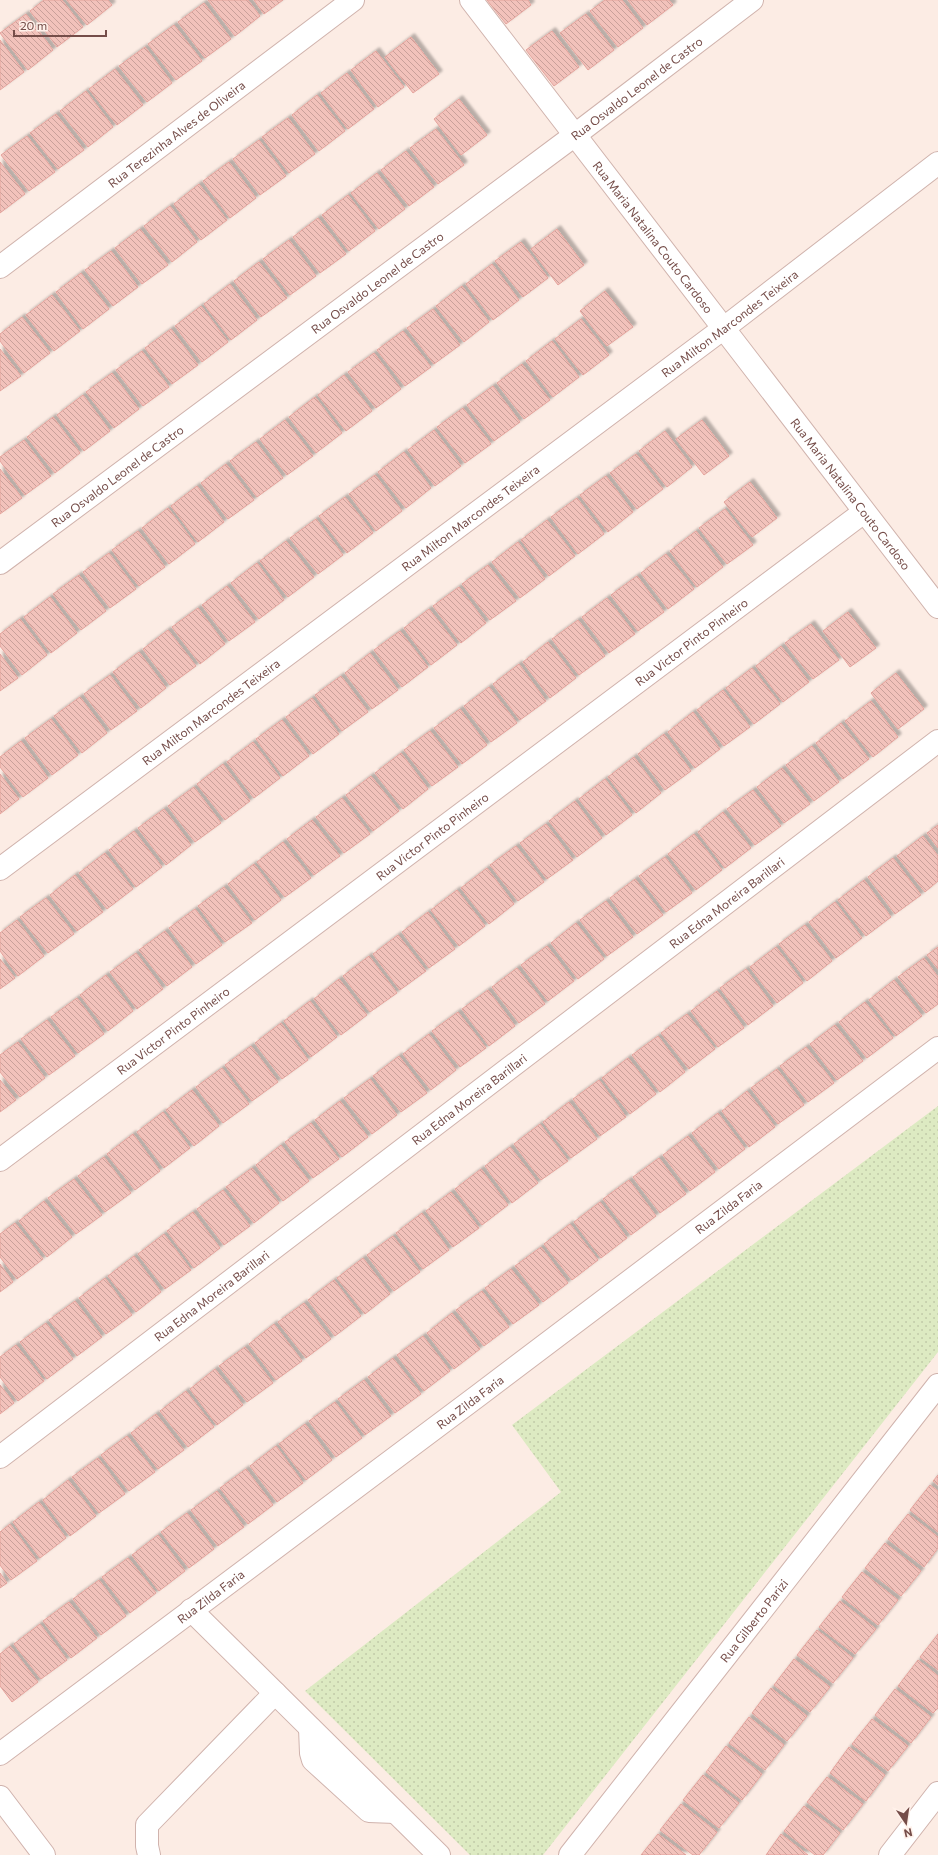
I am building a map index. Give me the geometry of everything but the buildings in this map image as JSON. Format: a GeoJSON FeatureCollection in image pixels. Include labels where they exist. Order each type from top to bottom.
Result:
{"type":"FeatureCollection","features":[{"type":"Feature","properties":{"kind":"street","name":"Rua Terezinha Alves de Oliveira"},"geometry":{"type":"LineString","coordinates":[[0,267],[353,0]]}},
{"type":"Feature","properties":{"kind":"street","name":"Rua Maria Natalina Couto Cardoso"},"geometry":{"type":"LineString","coordinates":[[471,0],[938,608]]}},
{"type":"Feature","properties":{"kind":"street","name":"Rua Osvaldo Leonel de Castro"},"geometry":{"type":"LineString","coordinates":[[0,563],[575,135],[752,0]]}},
{"type":"Feature","properties":{"kind":"street","name":"Rua Milton Marcondes Teixeira"},"geometry":{"type":"LineString","coordinates":[[0,869],[724,328],[938,163]]}},
{"type":"Feature","properties":{"kind":"street","name":"Rua Victor Pinto Pinheiro"},"geometry":{"type":"LineString","coordinates":[[0,1160],[864,512]]}},
{"type":"Feature","properties":{"kind":"street","name":"Rua Edna Moreira Barillari"},"geometry":{"type":"LineString","coordinates":[[0,1456],[938,741]]}},
{"type":"Feature","properties":{"kind":"street","name":"Rua Zilda Faria"},"geometry":{"type":"LineString","coordinates":[[0,1754],[486,1390],[938,1048]]}},
{"type":"Feature","properties":{"kind":"street","name":"Rua Gilberto Parizi"},"geometry":{"type":"LineString","coordinates":[[570,1855],[938,1385]]}},
{"type":"Feature","properties":{"kind":"street"},"geometry":{"type":"LineString","coordinates":[[191,1610],[439,1855]]}},
{"type":"Feature","properties":{"kind":"street"},"geometry":{"type":"LineString","coordinates":[[149,1855],[147,1846],[147,1825],[275,1693]]}},
{"type":"Feature","properties":{"kind":"street"},"geometry":{"type":"LineString","coordinates":[[890,1855],[938,1793]]}},
{"type":"Feature","properties":{"kind":"street"},"geometry":{"type":"LineString","coordinates":[[0,1797],[44,1855]]}},
{"type":"Feature","properties":{"kind":"green space"},"geometry":{"type":"Polygon","coordinates":[[[938,1106],[938,1352],[543,1855],[470,1855],[305,1691],[561,1492],[512,1425],[938,1106]]]}}]}
